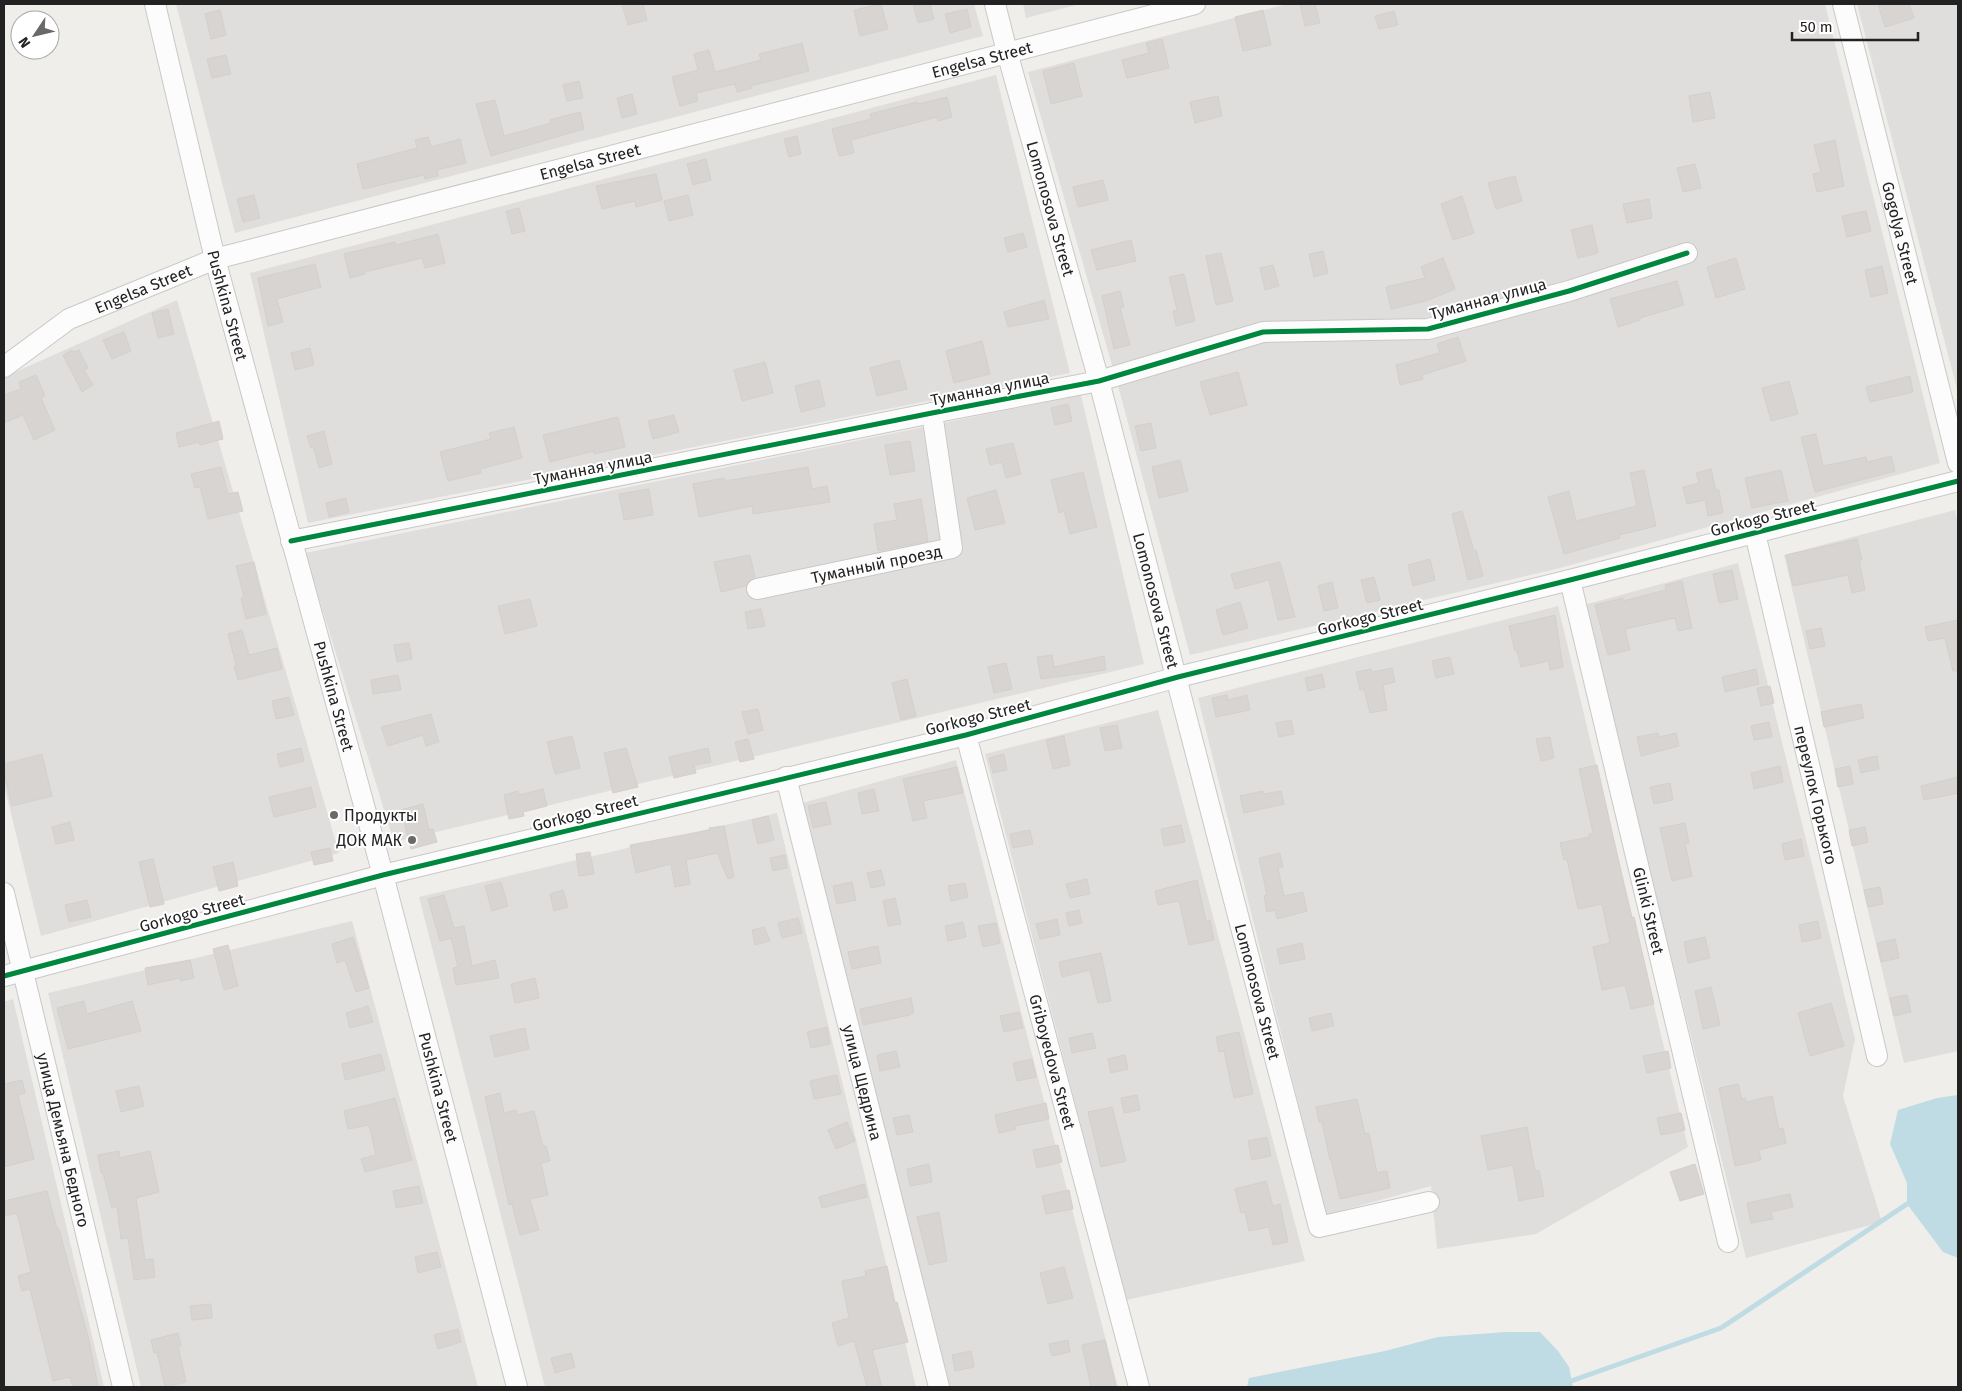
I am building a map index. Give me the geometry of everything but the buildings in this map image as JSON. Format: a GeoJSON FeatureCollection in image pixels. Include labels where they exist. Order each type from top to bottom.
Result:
{"type":"FeatureCollection","features":[{"type":"Feature","properties":{"kind":"street","name":"Pushkina Street"},"geometry":{"type":"LineString","coordinates":[[155,4],[215,259],[383,875],[517,1387]]}},
{"type":"Feature","properties":{"kind":"street","name":"Lomonosova Street"},"geometry":{"type":"LineString","coordinates":[[995,4],[1178,677],[1320,1227],[1429,1202]]}},
{"type":"Feature","properties":{"kind":"street","name":"Engelsa Street"},"geometry":{"type":"LineString","coordinates":[[4,366],[69,319],[215,259],[1195,4]]}},
{"type":"Feature","properties":{"kind":"street","name":"Gogolya Street"},"geometry":{"type":"LineString","coordinates":[[1843,4],[1958,463]]}},
{"type":"Feature","properties":{"kind":"street","name":"Туманная улица"},"geometry":{"type":"LineString","coordinates":[[291,541],[1099,381],[1263,332],[1428,329],[1569,290],[1687,253]]}},
{"type":"Feature","properties":{"kind":"street","name":"Туманный проезд"},"geometry":{"type":"LineString","coordinates":[[756,589],[952,548],[932,413]]}},
{"type":"Feature","properties":{"kind":"street","name":"Gorkogo Street"},"geometry":{"type":"LineString","coordinates":[[4,976],[383,875],[966,735],[1178,677],[1958,481]]}},
{"type":"Feature","properties":{"kind":"street","name":"переулок Горького"},"geometry":{"type":"LineString","coordinates":[[1755,533],[1877,1056]]}},
{"type":"Feature","properties":{"kind":"street","name":"Glinki Street"},"geometry":{"type":"LineString","coordinates":[[1570,580],[1728,1242]]}},
{"type":"Feature","properties":{"kind":"street","name":"Griboyedova Street"},"geometry":{"type":"LineString","coordinates":[[966,735],[1139,1387]]}},
{"type":"Feature","properties":{"kind":"street","name":"улица Щедрина"},"geometry":{"type":"LineString","coordinates":[[786,777],[939,1387]]}},
{"type":"Feature","properties":{"kind":"street","name":"улица Демьяна Бедного"},"geometry":{"type":"LineString","coordinates":[[4,892],[123,1387]]}},
{"type":"Feature","properties":{"kind":"shaded area"},"geometry":{"type":"Polygon","coordinates":[[[176,4],[974,4],[983,36],[235,233],[176,4]]]}},
{"type":"Feature","properties":{"kind":"shaded area"},"geometry":{"type":"Polygon","coordinates":[[[1023,4],[1080,4],[1026,18],[1023,4]]]}},
{"type":"Feature","properties":{"kind":"shaded area"},"geometry":{"type":"Polygon","coordinates":[[[1287,4],[1825,4],[1940,463],[1560,568],[1190,655],[1120,393],[1028,72],[1287,4]]]}},
{"type":"Feature","properties":{"kind":"shaded area"},"geometry":{"type":"Polygon","coordinates":[[[1857,4],[1958,4],[1958,393],[1857,4]]]}},
{"type":"Feature","properties":{"kind":"shaded area"},"geometry":{"type":"Polygon","coordinates":[[[996,75],[1070,373],[308,523],[250,273],[996,75]]]}},
{"type":"Feature","properties":{"kind":"shaded area"},"geometry":{"type":"Polygon","coordinates":[[[177,300],[339,853],[41,936],[4,785],[4,377],[177,300]]]}},
{"type":"Feature","properties":{"kind":"shaded area"},"geometry":{"type":"Polygon","coordinates":[[[1081,395],[1144,664],[394,842],[305,553],[1081,395]]]}},
{"type":"Feature","properties":{"kind":"shaded area"},"geometry":{"type":"Polygon","coordinates":[[[1955,510],[1958,524],[1958,1051],[1904,1063],[1784,555],[1955,510]]]}},
{"type":"Feature","properties":{"kind":"shaded area"},"geometry":{"type":"Polygon","coordinates":[[[1738,563],[1855,1039],[1843,1096],[1882,1222],[1746,1258],[1584,605],[1738,563]]]}},
{"type":"Feature","properties":{"kind":"shaded area"},"geometry":{"type":"Polygon","coordinates":[[[1558,606],[1688,1147],[1536,1234],[1437,1249],[1431,1186],[1326,1215],[1198,698],[1558,606]]]}},
{"type":"Feature","properties":{"kind":"shaded area"},"geometry":{"type":"Polygon","coordinates":[[[1158,710],[1305,1261],[1126,1300],[985,754],[1158,710]]]}},
{"type":"Feature","properties":{"kind":"shaded area"},"geometry":{"type":"Polygon","coordinates":[[[956,760],[1118,1387],[950,1387],[799,804],[956,760]]]}},
{"type":"Feature","properties":{"kind":"shaded area"},"geometry":{"type":"Polygon","coordinates":[[[777,813],[916,1387],[545,1387],[419,897],[777,813]]]}},
{"type":"Feature","properties":{"kind":"shaded area"},"geometry":{"type":"Polygon","coordinates":[[[352,921],[478,1387],[141,1387],[48,993],[352,921]]]}},
{"type":"Feature","properties":{"kind":"shaded area"},"geometry":{"type":"Polygon","coordinates":[[[13,999],[104,1387],[4,1387],[4,1002],[13,999]]]}},
{"type":"Feature","properties":{"kind":"water"},"geometry":{"type":"Polygon","coordinates":[[[1958,1095],[1958,1258],[1943,1252],[1907,1204],[1907,1183],[1890,1144],[1898,1110],[1937,1098],[1958,1095]]]}},
{"type":"Feature","properties":{"kind":"water"},"geometry":{"type":"Polygon","coordinates":[[[1506,1332],[1540,1332],[1558,1351],[1569,1367],[1573,1387],[1247,1387],[1249,1378],[1385,1351],[1438,1337],[1506,1332]]]}},
{"type":"Feature","properties":{"kind":"waterway"},"geometry":{"type":"LineString","coordinates":[[1554,1387],[1721,1328],[1907,1204],[1914,1202]]}},
{"type":"Feature","properties":{"kind":"cycle path"},"geometry":{"type":"LineString","coordinates":[[291,541],[1099,381],[1263,332],[1428,329],[1569,291],[1687,253]]}},
{"type":"Feature","properties":{"kind":"cycle path"},"geometry":{"type":"LineString","coordinates":[[4,976],[383,875],[966,735],[1178,677],[1958,481]]}},
{"type":"Feature","properties":{"kind":"place","name":"Продукты"},"geometry":{"type":"Point","coordinates":[334,815]}},
{"type":"Feature","properties":{"kind":"place","name":"ДОК МАК"},"geometry":{"type":"Point","coordinates":[412,840]}}]}
